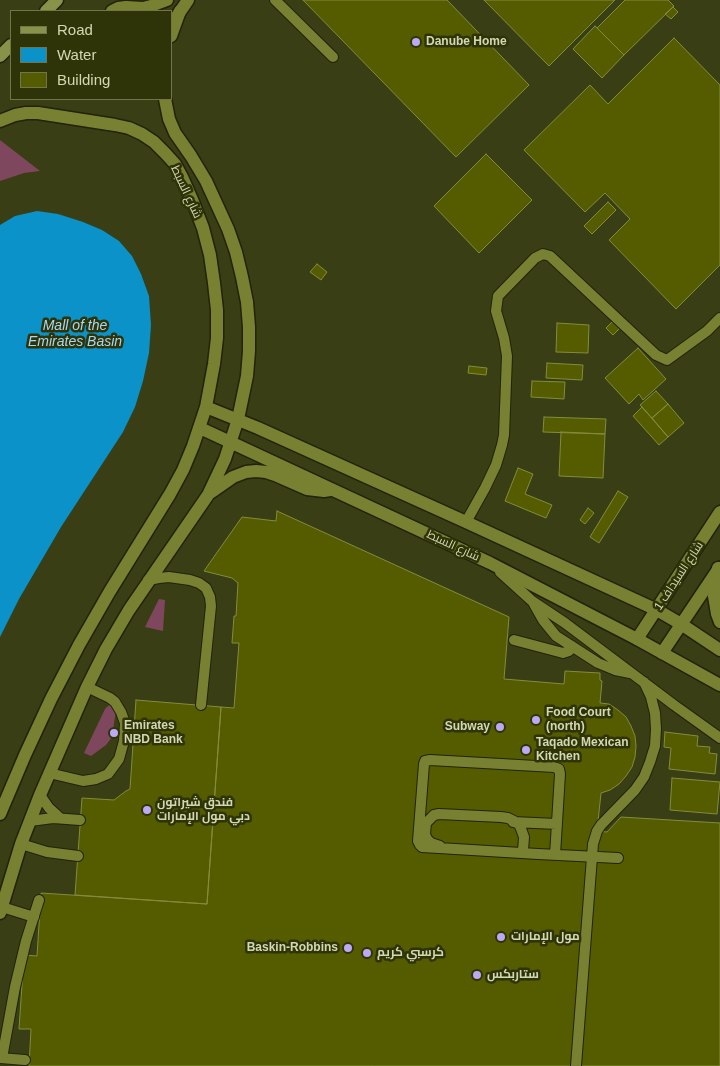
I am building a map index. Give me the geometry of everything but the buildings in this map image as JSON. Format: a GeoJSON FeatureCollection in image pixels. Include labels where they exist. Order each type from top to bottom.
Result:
{"type":"FeatureCollection","features":[{"type":"Feature","properties":{"kind":"main road"},"geometry":{"type":"LineString","coordinates":[[47,10],[57,0]]}},
{"type":"Feature","properties":{"kind":"main road"},"geometry":{"type":"LineString","coordinates":[[0,56],[10,46]]}},
{"type":"Feature","properties":{"kind":"street"},"geometry":{"type":"LineString","coordinates":[[114,10],[126,7],[143,8],[168,0]]}},
{"type":"Feature","properties":{"kind":"street"},"geometry":{"type":"LineString","coordinates":[[172,23],[188,0]]}},
{"type":"Feature","properties":{"kind":"street"},"geometry":{"type":"LineString","coordinates":[[172,33],[180,11]]}},
{"type":"Feature","properties":{"kind":"street"},"geometry":{"type":"LineString","coordinates":[[1,910],[40,794],[87,687],[106,649],[129,610],[208,494],[231,442],[247,376],[249,327],[242,277],[236,252],[218,206],[191,156],[175,133],[169,119],[165,100]]}},
{"type":"Feature","properties":{"kind":"street","name":"شارع السبط"},"geometry":{"type":"LineString","coordinates":[[0,121],[15,115],[38,113],[122,126],[142,134],[154,142],[175,164],[194,202],[210,255],[217,310],[217,338],[214,364],[200,428],[490,563],[720,684]]}},
{"type":"Feature","properties":{"kind":"street"},"geometry":{"type":"LineString","coordinates":[[206,407],[238,419],[657,610],[720,650]]}},
{"type":"Feature","properties":{"kind":"street"},"geometry":{"type":"LineString","coordinates":[[0,814],[24,755],[50,699],[110,591],[170,494],[183,470],[200,428]]}},
{"type":"Feature","properties":{"kind":"street"},"geometry":{"type":"LineString","coordinates":[[208,494],[234,477],[246,472],[256,471],[276,475],[306,489],[333,490]]}},
{"type":"Feature","properties":{"kind":"street","name":"شارع السيداف 1"},"geometry":{"type":"LineString","coordinates":[[637,639],[720,512]]}},
{"type":"Feature","properties":{"kind":"street"},"geometry":{"type":"LineString","coordinates":[[719,567],[714,596],[720,622]]}},
{"type":"Feature","properties":{"kind":"street"},"geometry":{"type":"LineString","coordinates":[[662,653],[719,567]]}},
{"type":"Feature","properties":{"kind":"lane"},"geometry":{"type":"LineString","coordinates":[[275,0],[333,57]]}},
{"type":"Feature","properties":{"kind":"lane"},"geometry":{"type":"LineString","coordinates":[[466,522],[496,465],[504,435],[507,356],[496,311],[498,296],[535,258],[543,254],[550,256],[656,355],[667,360],[707,331],[720,318]]}},
{"type":"Feature","properties":{"kind":"lane"},"geometry":{"type":"LineString","coordinates":[[490,563],[532,601],[565,623],[720,738]]}},
{"type":"Feature","properties":{"kind":"lane"},"geometry":{"type":"LineString","coordinates":[[148,580],[169,577],[190,580],[206,588],[210,597],[211,606],[201,705]]}},
{"type":"Feature","properties":{"kind":"lane"},"geometry":{"type":"LineString","coordinates":[[532,601],[543,620],[556,636],[598,663],[615,670],[633,673]]}},
{"type":"Feature","properties":{"kind":"lane"},"geometry":{"type":"LineString","coordinates":[[514,640],[563,653],[569,651],[572,646]]}},
{"type":"Feature","properties":{"kind":"lane"},"geometry":{"type":"LineString","coordinates":[[576,1066],[592,855],[597,831],[605,820],[635,790],[644,777],[650,762],[656,729],[651,697],[644,682]]}},
{"type":"Feature","properties":{"kind":"lane"},"geometry":{"type":"LineString","coordinates":[[49,773],[83,781],[96,779],[108,774],[118,759],[124,741],[124,723],[121,712],[110,698],[87,687]]}},
{"type":"Feature","properties":{"kind":"lane"},"geometry":{"type":"LineString","coordinates":[[555,854],[559,769],[554,767],[428,760],[424,764],[418,841],[422,847],[555,854],[592,855]]}},
{"type":"Feature","properties":{"kind":"lane"},"geometry":{"type":"LineString","coordinates":[[40,794],[49,808],[60,818]]}},
{"type":"Feature","properties":{"kind":"lane"},"geometry":{"type":"LineString","coordinates":[[420,816],[557,824]]}},
{"type":"Feature","properties":{"kind":"lane"},"geometry":{"type":"LineString","coordinates":[[432,817],[426,823],[425,834],[427,839],[436,845],[555,854]]}},
{"type":"Feature","properties":{"kind":"lane"},"geometry":{"type":"LineString","coordinates":[[30,821],[45,818],[80,820]]}},
{"type":"Feature","properties":{"kind":"lane"},"geometry":{"type":"LineString","coordinates":[[515,822],[520,826],[524,836],[523,851]]}},
{"type":"Feature","properties":{"kind":"lane"},"geometry":{"type":"LineString","coordinates":[[22,844],[47,852],[78,856]]}},
{"type":"Feature","properties":{"kind":"lane"},"geometry":{"type":"LineString","coordinates":[[25,1060],[1,1058],[14,987],[39,900]]}},
{"type":"Feature","properties":{"kind":"lane"},"geometry":{"type":"LineString","coordinates":[[1,910],[34,917]]}},
{"type":"Feature","properties":{"kind":"shaded area"},"geometry":{"type":"Polygon","coordinates":[[[0,140],[40,171],[24,173],[0,181],[0,140]]]}},
{"type":"Feature","properties":{"kind":"shaded area"},"geometry":{"type":"Polygon","coordinates":[[[159,599],[165,600],[163,631],[145,627],[159,599]]]}},
{"type":"Feature","properties":{"kind":"shaded area"},"geometry":{"type":"Polygon","coordinates":[[[112,705],[116,710],[112,737],[106,745],[91,756],[84,753],[105,709],[112,705]]]}},
{"type":"Feature","properties":{"kind":"water","name":"Mall of the Emirates Basin"},"geometry":{"type":"Polygon","coordinates":[[[37,211],[58,214],[102,230],[119,241],[132,256],[149,296],[151,325],[149,353],[135,407],[123,432],[61,527],[19,599],[0,637],[0,225],[15,216],[37,211]]]}},
{"type":"Feature","properties":{"kind":"place","name":"Danube Home"},"geometry":{"type":"Point","coordinates":[416,42]}},
{"type":"Feature","properties":{"kind":"place","name":"Food Court (north)"},"geometry":{"type":"Point","coordinates":[536,720]}},
{"type":"Feature","properties":{"kind":"place","name":"Subway"},"geometry":{"type":"Point","coordinates":[500,727]}},
{"type":"Feature","properties":{"kind":"place","name":"Emirates NBD Bank"},"geometry":{"type":"Point","coordinates":[114,733]}},
{"type":"Feature","properties":{"kind":"place","name":"Taqado Mexican Kitchen"},"geometry":{"type":"Point","coordinates":[526,750]}},
{"type":"Feature","properties":{"kind":"place","name":"فندق شيراتون دبي مول الإمارات"},"geometry":{"type":"Point","coordinates":[147,810]}},
{"type":"Feature","properties":{"kind":"place","name":"مول الإمارات"},"geometry":{"type":"Point","coordinates":[501,937]}},
{"type":"Feature","properties":{"kind":"place","name":"Baskin-Robbins"},"geometry":{"type":"Point","coordinates":[348,948]}},
{"type":"Feature","properties":{"kind":"place","name":"كرسبي كريم"},"geometry":{"type":"Point","coordinates":[367,953]}},
{"type":"Feature","properties":{"kind":"place","name":"ستاربكس"},"geometry":{"type":"Point","coordinates":[477,975]}}]}
